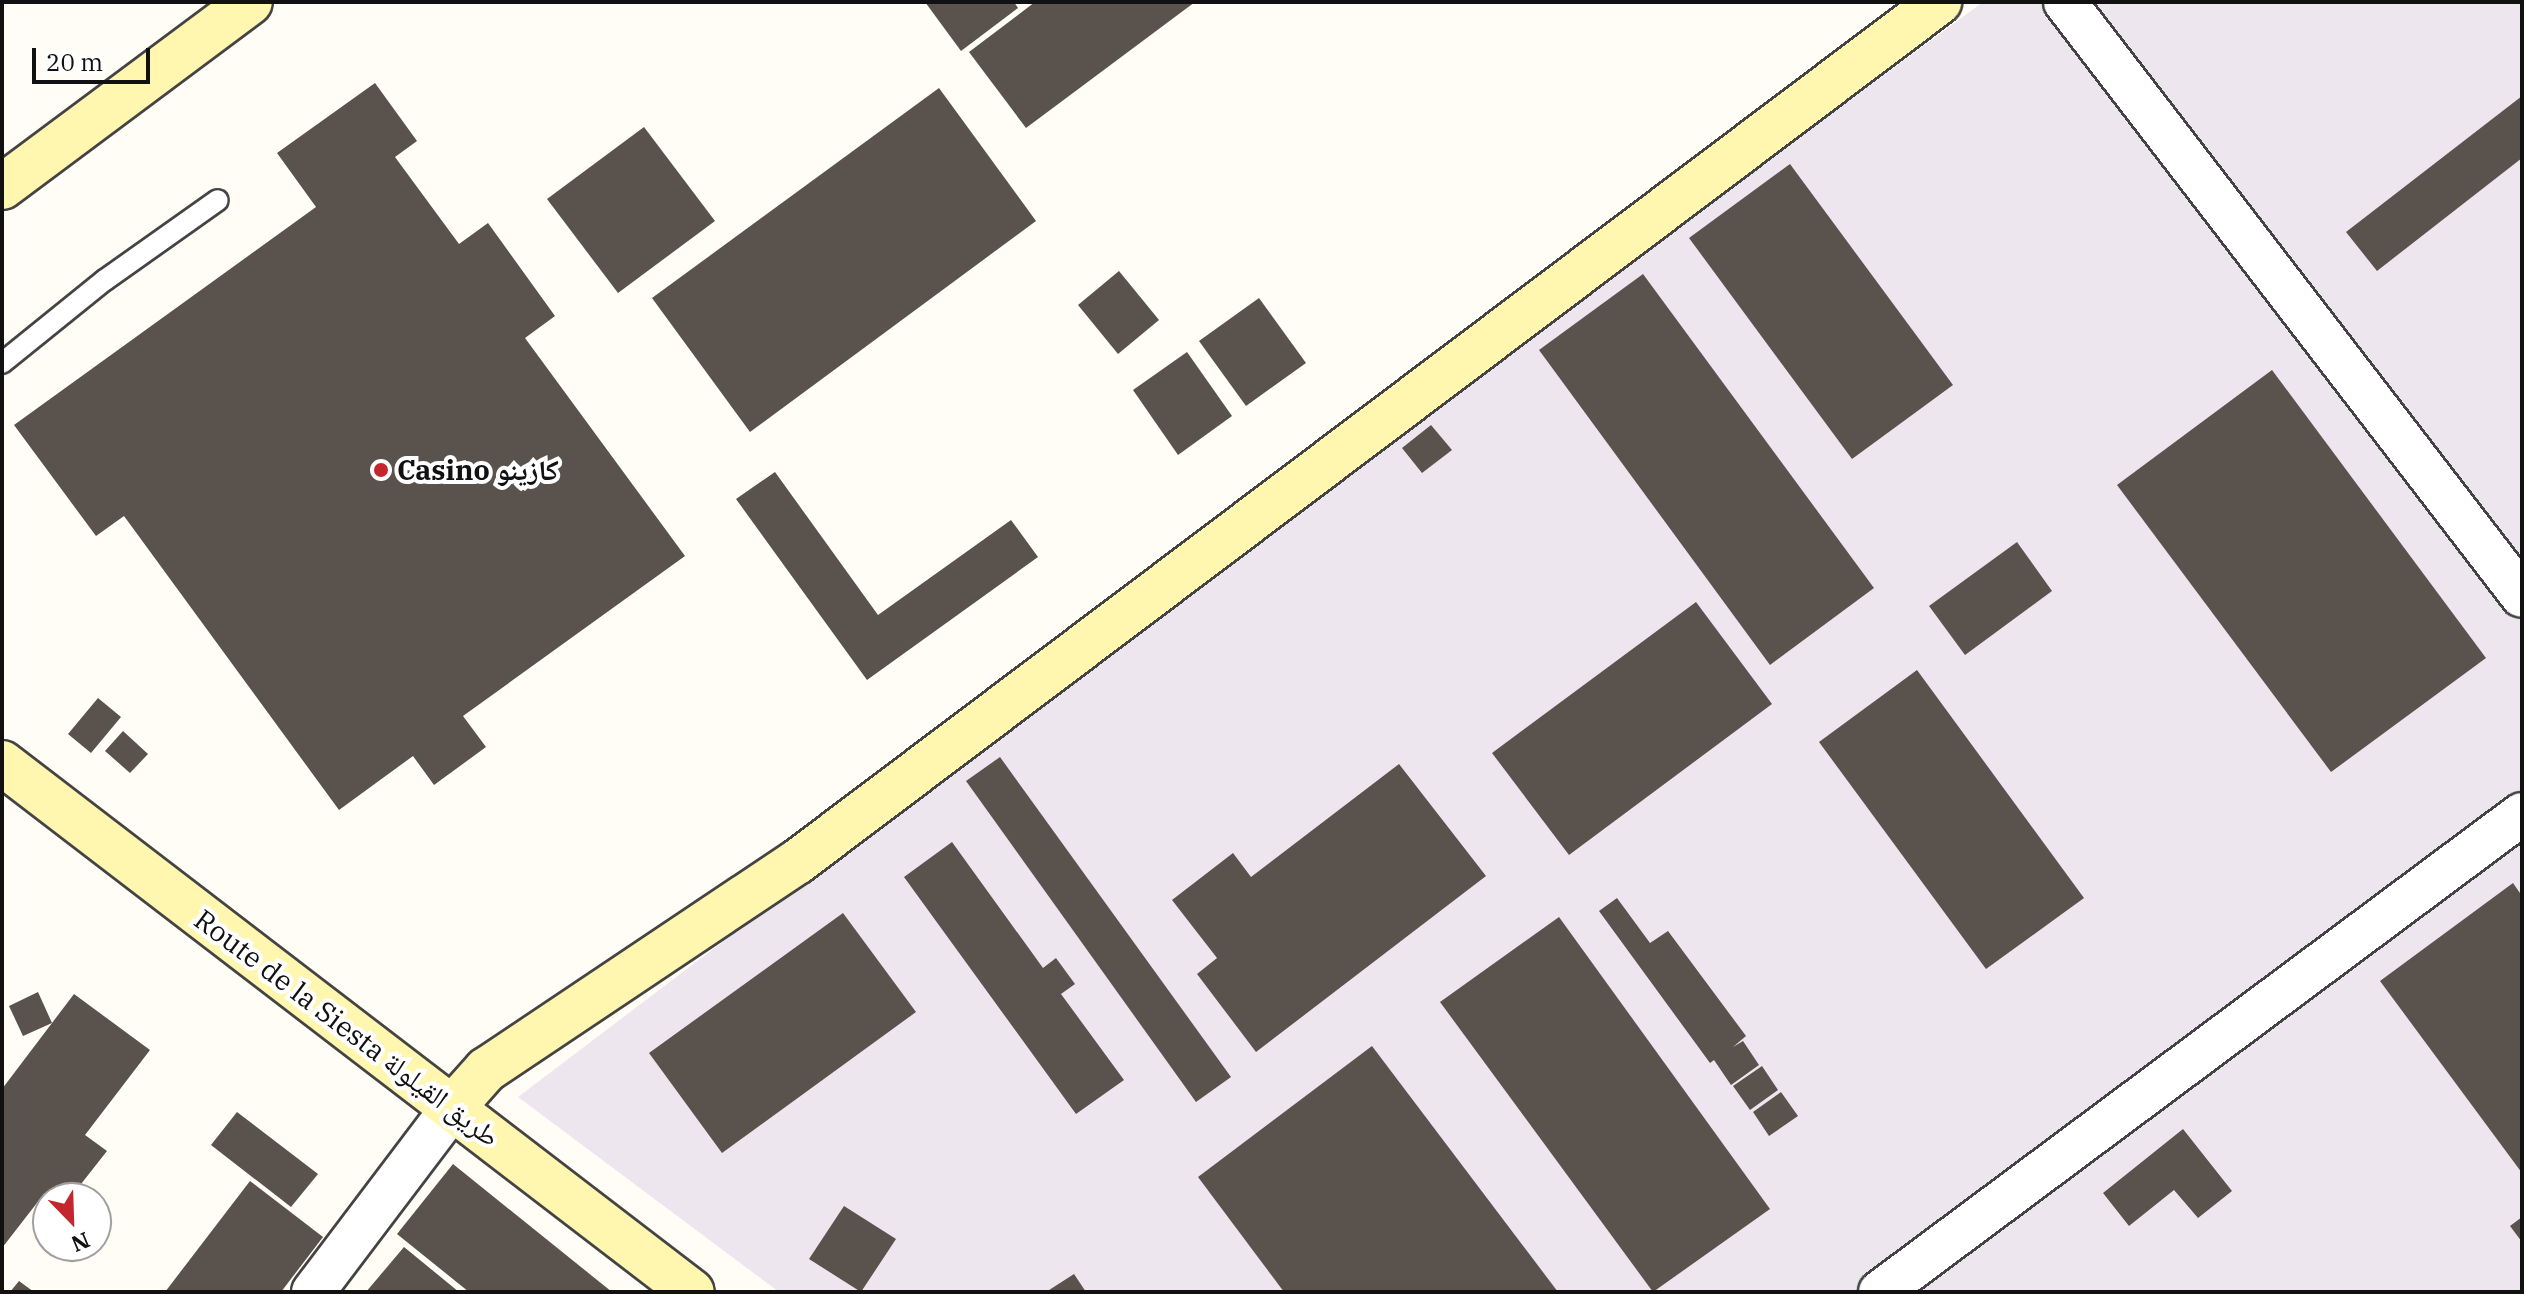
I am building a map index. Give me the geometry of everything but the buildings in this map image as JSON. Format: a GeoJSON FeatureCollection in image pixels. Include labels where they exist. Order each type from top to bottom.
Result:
{"type":"FeatureCollection","features":[{"type":"Feature","properties":{"kind":"street"},"geometry":{"type":"LineString","coordinates":[[2,187],[250,2]]}},
{"type":"Feature","properties":{"kind":"street"},"geometry":{"type":"LineString","coordinates":[[313,1292],[453,1107],[486,1070],[797,862],[1939,2]]}},
{"type":"Feature","properties":{"kind":"street"},"geometry":{"type":"LineString","coordinates":[[2065,2],[2522,596]]}},
{"type":"Feature","properties":{"kind":"street","name":"Route de la Siesta طريق القيلولة"},"geometry":{"type":"LineString","coordinates":[[2,763],[692,1292]]}},
{"type":"Feature","properties":{"kind":"street"},"geometry":{"type":"LineString","coordinates":[[1880,1292],[2522,814]]}},
{"type":"Feature","properties":{"kind":"lane"},"geometry":{"type":"LineString","coordinates":[[2,363],[105,280],[218,200]]}},
{"type":"Feature","properties":{"kind":"shaded area"},"geometry":{"type":"Polygon","coordinates":[[[1983,2],[2522,2],[2522,1292],[779,1292],[518,1097],[1258,536],[1983,2]]]}},
{"type":"Feature","properties":{"kind":"place","name":"Casino كازينو"},"geometry":{"type":"Point","coordinates":[381,470]}}]}
